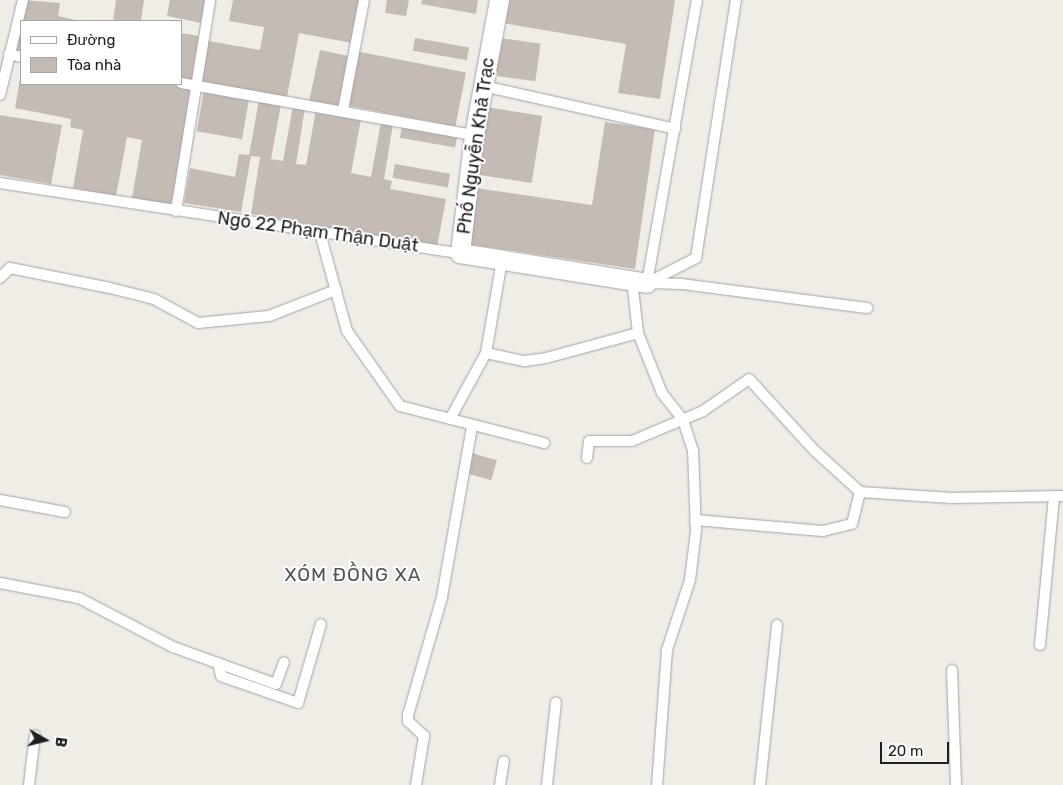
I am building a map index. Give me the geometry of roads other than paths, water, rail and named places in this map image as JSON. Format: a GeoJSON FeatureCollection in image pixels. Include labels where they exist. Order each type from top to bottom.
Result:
{"type":"FeatureCollection","features":[{"type":"Feature","properties":{"kind":"street","name":"Phố Nguyễn Khả Trạc"},"geometry":{"type":"LineString","coordinates":[[499,0],[474,135],[460,253],[639,282]]}},
{"type":"Feature","properties":{"kind":"lane"},"geometry":{"type":"LineString","coordinates":[[0,95],[8,54],[23,0]]}},
{"type":"Feature","properties":{"kind":"lane"},"geometry":{"type":"LineString","coordinates":[[176,211],[210,0]]}},
{"type":"Feature","properties":{"kind":"lane"},"geometry":{"type":"LineString","coordinates":[[343,110],[364,0]]}},
{"type":"Feature","properties":{"kind":"lane"},"geometry":{"type":"LineString","coordinates":[[658,785],[667,650],[690,580],[695,520],[693,450],[683,420],[662,394],[638,333],[639,282],[675,129],[697,0]]}},
{"type":"Feature","properties":{"kind":"lane"},"geometry":{"type":"LineString","coordinates":[[639,282],[696,258],[736,0]]}},
{"type":"Feature","properties":{"kind":"lane"},"geometry":{"type":"LineString","coordinates":[[8,54],[20,56]]}},
{"type":"Feature","properties":{"kind":"lane"},"geometry":{"type":"LineString","coordinates":[[182,83],[343,110],[474,135]]}},
{"type":"Feature","properties":{"kind":"lane"},"geometry":{"type":"LineString","coordinates":[[483,86],[675,129]]}},
{"type":"Feature","properties":{"kind":"lane","name":"Ngõ 22 Phạm Thận Duật"},"geometry":{"type":"LineString","coordinates":[[0,183],[460,253]]}},
{"type":"Feature","properties":{"kind":"lane"},"geometry":{"type":"LineString","coordinates":[[320,233],[347,331],[400,406],[544,443]]}},
{"type":"Feature","properties":{"kind":"lane"},"geometry":{"type":"LineString","coordinates":[[450,419],[486,353],[502,260]]}},
{"type":"Feature","properties":{"kind":"lane"},"geometry":{"type":"LineString","coordinates":[[0,278],[10,268],[110,288],[154,299],[198,323],[269,316],[336,290]]}},
{"type":"Feature","properties":{"kind":"lane"},"geometry":{"type":"LineString","coordinates":[[639,282],[682,284],[867,308]]}},
{"type":"Feature","properties":{"kind":"lane"},"geometry":{"type":"LineString","coordinates":[[486,353],[525,360],[546,358],[638,333]]}},
{"type":"Feature","properties":{"kind":"lane"},"geometry":{"type":"LineString","coordinates":[[587,458],[589,441],[632,441],[703,412],[749,379],[815,452],[860,492],[952,498],[1059,497],[1040,645]]}},
{"type":"Feature","properties":{"kind":"lane"},"geometry":{"type":"LineString","coordinates":[[416,785],[424,736],[408,721],[408,715],[442,597],[472,426]]}},
{"type":"Feature","properties":{"kind":"lane"},"geometry":{"type":"LineString","coordinates":[[695,520],[823,531],[852,524],[860,492]]}},
{"type":"Feature","properties":{"kind":"lane"},"geometry":{"type":"LineString","coordinates":[[0,500],[65,512]]}},
{"type":"Feature","properties":{"kind":"lane"},"geometry":{"type":"LineString","coordinates":[[0,583],[79,598],[173,647],[276,684],[284,662]]}},
{"type":"Feature","properties":{"kind":"lane"},"geometry":{"type":"LineString","coordinates":[[218,663],[221,676],[298,703],[321,624]]}},
{"type":"Feature","properties":{"kind":"lane"},"geometry":{"type":"LineString","coordinates":[[760,785],[777,625]]}},
{"type":"Feature","properties":{"kind":"lane"},"geometry":{"type":"LineString","coordinates":[[952,670],[956,785]]}},
{"type":"Feature","properties":{"kind":"lane"},"geometry":{"type":"LineString","coordinates":[[547,785],[556,702]]}},
{"type":"Feature","properties":{"kind":"lane"},"geometry":{"type":"LineString","coordinates":[[29,785],[35,735]]}},
{"type":"Feature","properties":{"kind":"lane"},"geometry":{"type":"LineString","coordinates":[[500,785],[504,762]]}},
{"type":"Feature","properties":{"kind":"district","name":"XÓM ĐỒNG XA"},"geometry":{"type":"Point","coordinates":[353,575]}}]}
